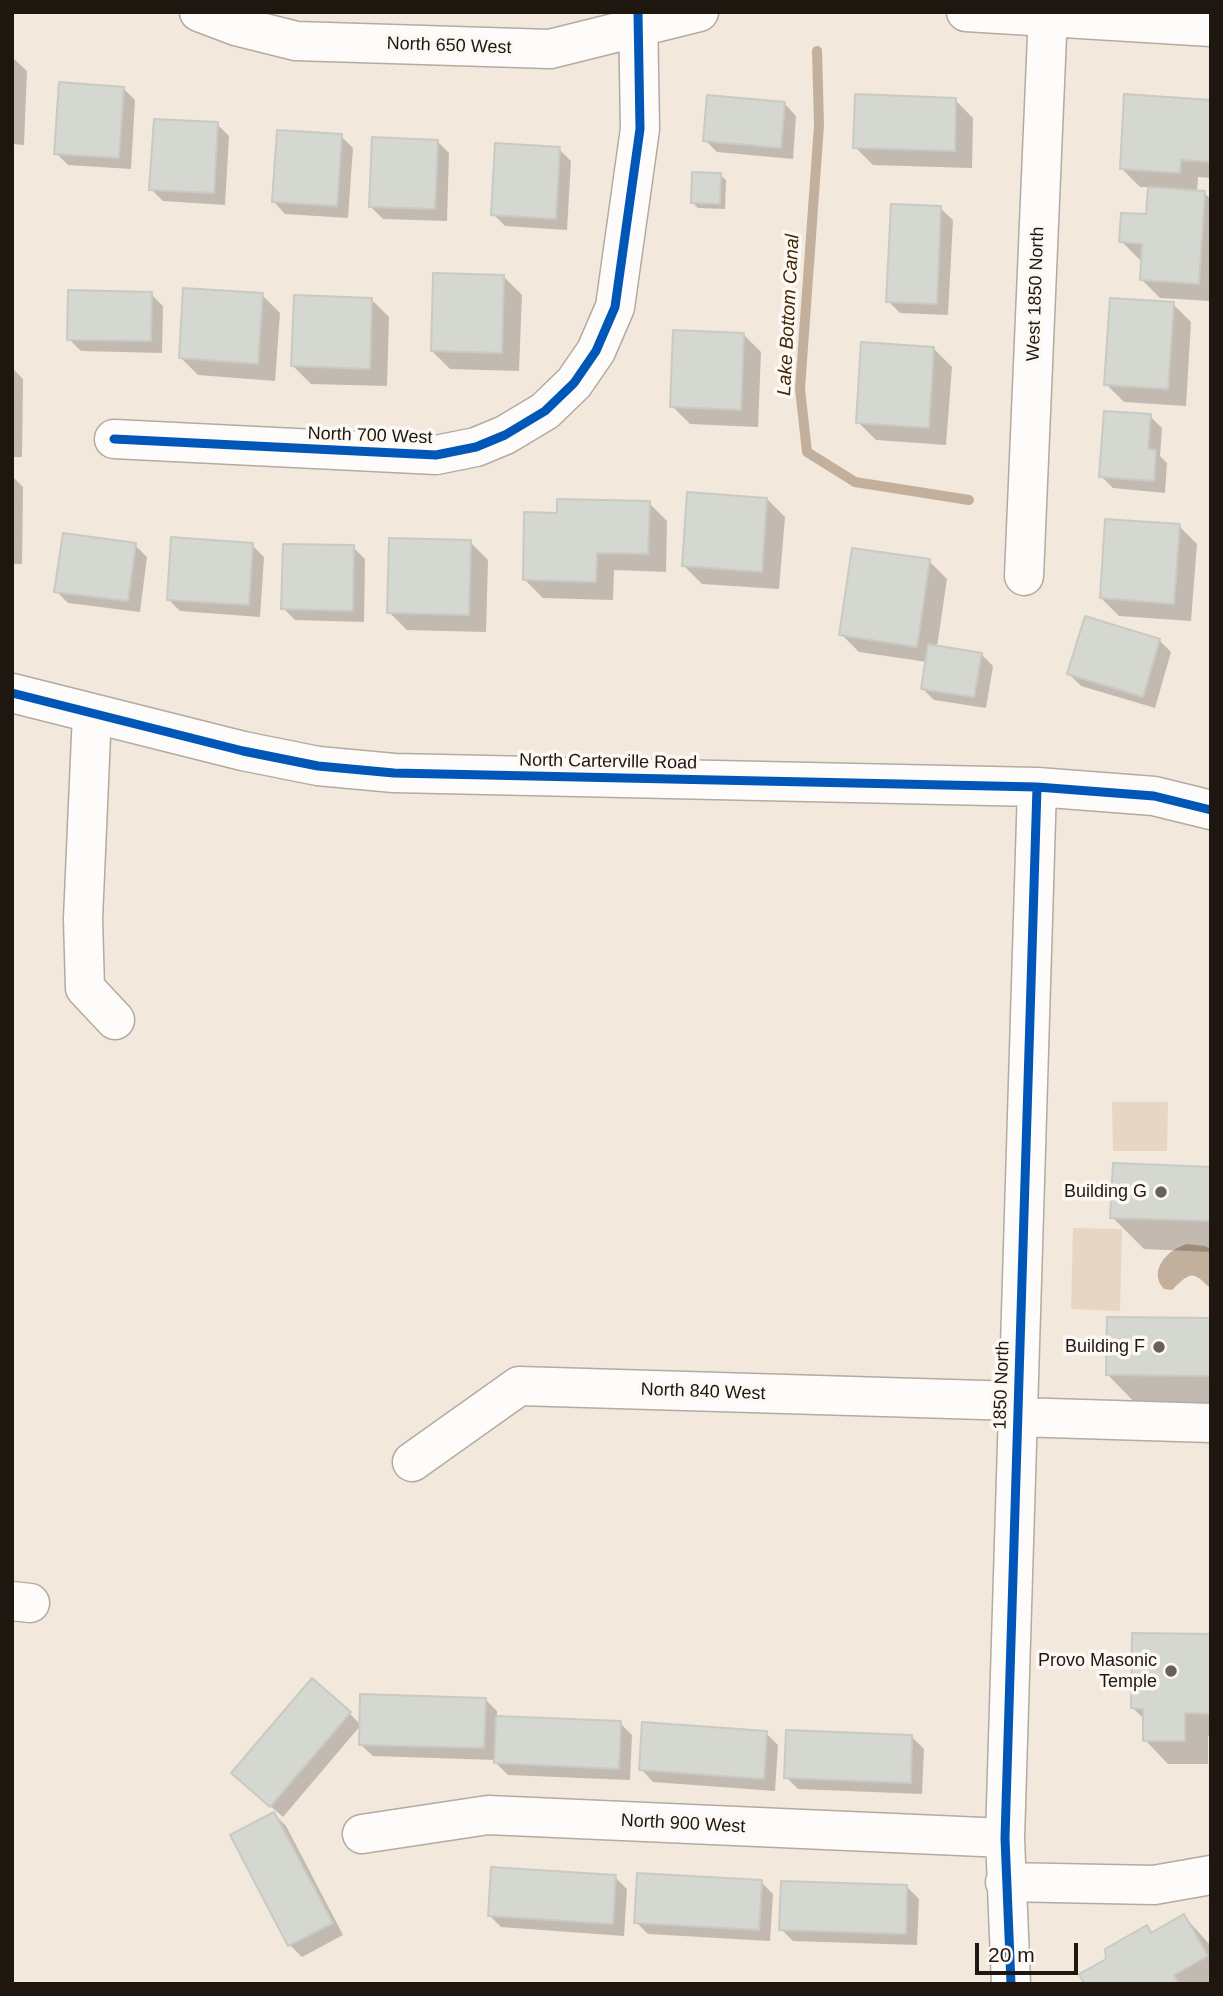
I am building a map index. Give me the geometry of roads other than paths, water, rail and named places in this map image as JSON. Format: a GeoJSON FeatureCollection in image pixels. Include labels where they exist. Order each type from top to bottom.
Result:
{"type":"FeatureCollection","features":[{"type":"Feature","properties":{"kind":"street","name":"North 650 West"},"geometry":{"type":"LineString","coordinates":[[200,12],[236,19],[296,41],[550,49],[638,20],[699,12]]}},
{"type":"Feature","properties":{"kind":"street"},"geometry":{"type":"LineString","coordinates":[[966,12],[1211,27]]}},
{"type":"Feature","properties":{"kind":"street","name":"West 1850 North"},"geometry":{"type":"LineString","coordinates":[[1024,576],[1048,15]]}},
{"type":"Feature","properties":{"kind":"street","name":"North 700 West"},"geometry":{"type":"LineString","coordinates":[[114,439],[436,455],[476,447],[505,435],[545,411],[574,383],[596,351],[615,307],[640,129],[638,20]]}},
{"type":"Feature","properties":{"kind":"street","name":"North Carterville Road"},"geometry":{"type":"LineString","coordinates":[[12,693],[243,751],[318,766],[394,774],[1037,787],[1154,796],[1211,810]]}},
{"type":"Feature","properties":{"kind":"street"},"geometry":{"type":"LineString","coordinates":[[92,713],[83,919],[85,988],[115,1020]]}},
{"type":"Feature","properties":{"kind":"street","name":"1850 North"},"geometry":{"type":"LineString","coordinates":[[1011,1984],[1004,1838],[1037,787]]}},
{"type":"Feature","properties":{"kind":"street","name":"North 840 West"},"geometry":{"type":"LineString","coordinates":[[412,1462],[519,1386],[1017,1409],[1211,1423]]}},
{"type":"Feature","properties":{"kind":"street","name":"North 900 West"},"geometry":{"type":"LineString","coordinates":[[362,1834],[488,1815],[1004,1838]]}},
{"type":"Feature","properties":{"kind":"street"},"geometry":{"type":"LineString","coordinates":[[1005,1882],[1154,1885],[1211,1875]]}},
{"type":"Feature","properties":{"kind":"waterway","name":"Lake Bottom Canal"},"geometry":{"type":"LineString","coordinates":[[817,51],[819,125],[800,389],[807,452],[855,482],[969,500]]}},
{"type":"Feature","properties":{"kind":"place","name":"Building G"},"geometry":{"type":"Point","coordinates":[1161,1192]}},
{"type":"Feature","properties":{"kind":"place","name":"Building F"},"geometry":{"type":"Point","coordinates":[1159,1347]}},
{"type":"Feature","properties":{"kind":"place","name":"Provo Masonic Temple"},"geometry":{"type":"Point","coordinates":[1171,1671]}}]}
